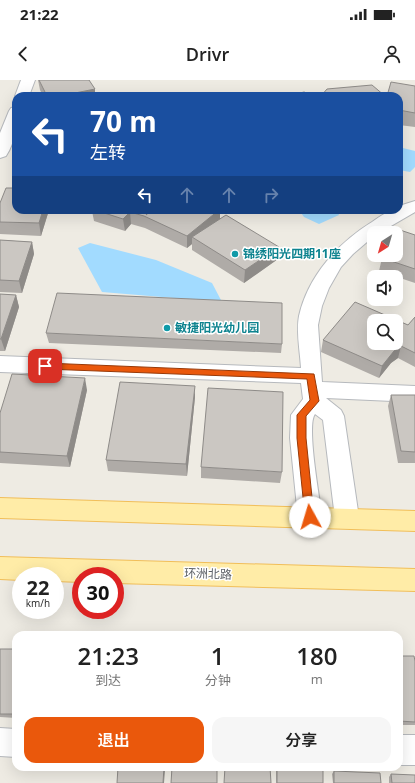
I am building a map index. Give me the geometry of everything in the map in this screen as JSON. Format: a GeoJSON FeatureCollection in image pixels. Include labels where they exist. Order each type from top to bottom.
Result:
{"type":"FeatureCollection","features":[{"type":"Feature","properties":{"kind":"main road"},"geometry":{"type":"LineString","coordinates":[[0,508],[415,521]]}},
{"type":"Feature","properties":{"kind":"main road","name":"环洲北路"},"geometry":{"type":"LineString","coordinates":[[0,568],[415,580]]}},
{"type":"Feature","properties":{"kind":"street"},"geometry":{"type":"LineString","coordinates":[[24,92],[28,80]]}},
{"type":"Feature","properties":{"kind":"street"},"geometry":{"type":"LineString","coordinates":[[0,153],[12,122]]}},
{"type":"Feature","properties":{"kind":"street"},"geometry":{"type":"LineString","coordinates":[[403,212],[415,206]]}},
{"type":"Feature","properties":{"kind":"street"},"geometry":{"type":"LineString","coordinates":[[310,517],[301,438],[302,415],[312,389],[308,322],[315,300],[326,276],[340,257],[361,238],[399,214]]}},
{"type":"Feature","properties":{"kind":"street"},"geometry":{"type":"LineString","coordinates":[[0,364],[312,389],[415,394]]}},
{"type":"Feature","properties":{"kind":"street"},"geometry":{"type":"LineString","coordinates":[[312,389],[333,416],[347,518]]}},
{"type":"Feature","properties":{"kind":"street"},"geometry":{"type":"LineString","coordinates":[[0,742],[12,743]]}},
{"type":"Feature","properties":{"kind":"street"},"geometry":{"type":"LineString","coordinates":[[403,750],[415,750]]}},
{"type":"Feature","properties":{"kind":"water"},"geometry":{"type":"Polygon","coordinates":[[[403,148],[415,151],[415,167],[410,172],[403,171],[403,148]]]}},
{"type":"Feature","properties":{"kind":"water"},"geometry":{"type":"Polygon","coordinates":[[[302,214],[339,215],[319,224],[304,217],[302,214]]]}},
{"type":"Feature","properties":{"kind":"water"},"geometry":{"type":"Polygon","coordinates":[[[90,243],[156,260],[212,283],[222,302],[102,292],[78,248],[90,243]]]}},
{"type":"Feature","properties":{"kind":"building"},"geometry":{"type":"Polygon","coordinates":[[[39,80],[89,80],[95,89],[80,92],[45,92],[39,80]]]}},
{"type":"Feature","properties":{"kind":"building"},"geometry":{"type":"Polygon","coordinates":[[[391,82],[415,86],[415,113],[403,111],[403,92],[388,92],[391,82]]]}},
{"type":"Feature","properties":{"kind":"building"},"geometry":{"type":"Polygon","coordinates":[[[372,85],[380,92],[324,92],[327,89],[372,85]]]}},
{"type":"Feature","properties":{"kind":"building"},"geometry":{"type":"Polygon","coordinates":[[[6,188],[12,188],[12,214],[42,214],[39,223],[0,222],[0,203],[6,188]]]}},
{"type":"Feature","properties":{"kind":"building"},"geometry":{"type":"Polygon","coordinates":[[[107,214],[128,214],[123,219],[107,214]]]}},
{"type":"Feature","properties":{"kind":"building"},"geometry":{"type":"Polygon","coordinates":[[[137,214],[214,214],[187,236],[137,214]]]}},
{"type":"Feature","properties":{"kind":"building"},"geometry":{"type":"Polygon","coordinates":[[[226,215],[279,247],[245,270],[192,237],[226,215]]]}},
{"type":"Feature","properties":{"kind":"building"},"geometry":{"type":"Polygon","coordinates":[[[403,231],[415,235],[415,269],[394,262],[403,262],[403,231]]]}},
{"type":"Feature","properties":{"kind":"building"},"geometry":{"type":"Polygon","coordinates":[[[0,240],[32,242],[19,281],[0,280],[0,240]]]}},
{"type":"Feature","properties":{"kind":"building","name":"敏捷阳光幼儿园"},"geometry":{"type":"Polygon","coordinates":[[[57,293],[282,303],[282,344],[46,333],[57,293]]]}},
{"type":"Feature","properties":{"kind":"building"},"geometry":{"type":"Polygon","coordinates":[[[0,294],[16,295],[1,339],[0,339],[0,294]]]}},
{"type":"Feature","properties":{"kind":"building"},"geometry":{"type":"Polygon","coordinates":[[[355,302],[383,314],[367,314],[367,350],[395,350],[382,366],[323,340],[355,302]]]}},
{"type":"Feature","properties":{"kind":"building"},"geometry":{"type":"Polygon","coordinates":[[[415,317],[415,353],[403,347],[403,323],[408,325],[415,317]]]}},
{"type":"Feature","properties":{"kind":"building"},"geometry":{"type":"Polygon","coordinates":[[[12,374],[85,378],[67,456],[0,452],[0,413],[12,374]]]}},
{"type":"Feature","properties":{"kind":"building"},"geometry":{"type":"Polygon","coordinates":[[[120,382],[195,386],[186,464],[106,460],[120,382]]]}},
{"type":"Feature","properties":{"kind":"building"},"geometry":{"type":"Polygon","coordinates":[[[208,388],[283,392],[282,472],[201,467],[208,388]]]}},
{"type":"Feature","properties":{"kind":"building"},"geometry":{"type":"Polygon","coordinates":[[[391,395],[415,395],[415,452],[401,451],[391,395]]]}},
{"type":"Feature","properties":{"kind":"building"},"geometry":{"type":"Polygon","coordinates":[[[0,649],[12,649],[12,714],[0,714],[0,649]]]}},
{"type":"Feature","properties":{"kind":"building"},"geometry":{"type":"Polygon","coordinates":[[[403,656],[414,656],[415,661],[415,722],[403,721],[403,656]]]}},
{"type":"Feature","properties":{"kind":"building"},"geometry":{"type":"Polygon","coordinates":[[[118,771],[164,771],[163,783],[117,783],[118,771]]]}},
{"type":"Feature","properties":{"kind":"building"},"geometry":{"type":"Polygon","coordinates":[[[172,771],[217,771],[217,783],[171,783],[172,771]]]}},
{"type":"Feature","properties":{"kind":"building"},"geometry":{"type":"Polygon","coordinates":[[[225,771],[270,771],[271,783],[224,783],[225,771]]]}},
{"type":"Feature","properties":{"kind":"building"},"geometry":{"type":"Polygon","coordinates":[[[277,771],[323,771],[323,783],[277,783],[277,771]]]}},
{"type":"Feature","properties":{"kind":"building"},"geometry":{"type":"Polygon","coordinates":[[[334,771],[380,773],[381,783],[334,783],[334,771]]]}},
{"type":"Feature","properties":{"kind":"building"},"geometry":{"type":"Polygon","coordinates":[[[391,774],[415,775],[415,783],[392,783],[391,774]]]}},
{"type":"Feature","properties":{"kind":"place","name":"锦绣阳光四期11座"},"geometry":{"type":"Point","coordinates":[235,254]}},
{"type":"Feature","properties":{"kind":"place","name":"敏捷阳光幼儿园"},"geometry":{"type":"Point","coordinates":[167,328]}},
{"type":"Feature","properties":{"kind":"route"},"geometry":{"type":"LineString","coordinates":[[45,366],[310,376],[314,401],[302,415],[301,438],[310,517]]}}]}
